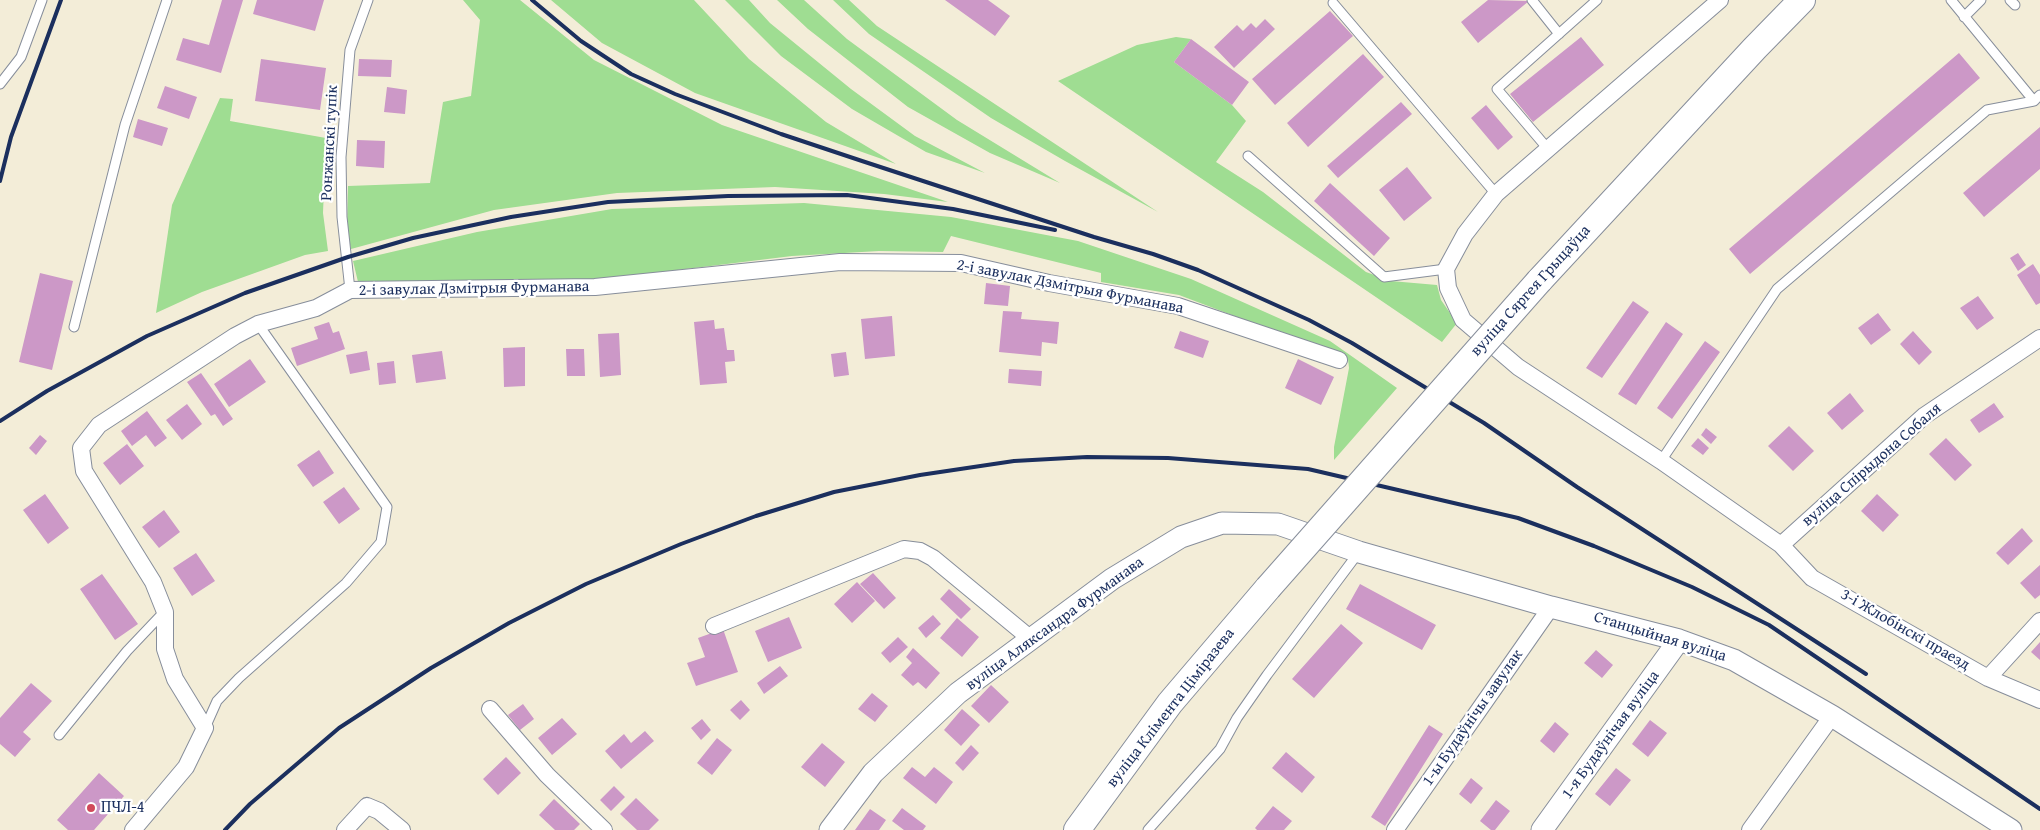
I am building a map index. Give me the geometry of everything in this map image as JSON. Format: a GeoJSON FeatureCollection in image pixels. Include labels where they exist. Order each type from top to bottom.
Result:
{"type":"FeatureCollection","features":[{"type":"Feature","properties":{"kind":"main road","name":"вуліца Сяргея Грыцаўца"},"geometry":{"type":"LineString","coordinates":[[1268,588],[1539,281],[1754,48],[1802,0]]}},
{"type":"Feature","properties":{"kind":"main road","name":"вуліца Клімента Ціміразева"},"geometry":{"type":"LineString","coordinates":[[1077,830],[1170,703],[1268,588]]}},
{"type":"Feature","properties":{"kind":"street"},"geometry":{"type":"LineString","coordinates":[[1446,269],[1465,234],[1496,194],[1720,0]]}},
{"type":"Feature","properties":{"kind":"street","name":"2-і завулак Дзмітрыя Фурманава"},"geometry":{"type":"LineString","coordinates":[[205,728],[175,679],[165,649],[164,612],[153,582],[84,471],[81,448],[98,425],[235,336],[258,324],[316,308],[350,290],[595,287],[840,262],[961,263],[1049,283],[1178,306],[1339,360]]}},
{"type":"Feature","properties":{"kind":"street","name":"3-і Жлобінскі праезд"},"geometry":{"type":"LineString","coordinates":[[1446,269],[1448,288],[1463,320],[1518,367],[1661,461],[1780,545],[1812,578],[1988,678],[2040,700]]}},
{"type":"Feature","properties":{"kind":"street","name":"вуліца Спірыдона Собаля"},"geometry":{"type":"LineString","coordinates":[[1780,545],[1924,416],[2040,338]]}},
{"type":"Feature","properties":{"kind":"street","name":"вуліца Аляксандра Фурманава"},"geometry":{"type":"LineString","coordinates":[[830,830],[873,772],[958,694],[1112,579],[1181,537],[1222,523],[1278,524],[1359,552]]}},
{"type":"Feature","properties":{"kind":"street"},"geometry":{"type":"LineString","coordinates":[[714,626],[904,550],[920,551],[933,558],[1031,639]]}},
{"type":"Feature","properties":{"kind":"street","name":"Станцыйная вуліца"},"geometry":{"type":"LineString","coordinates":[[1359,552],[1551,607],[1679,640],[1734,660],[1832,716],[2004,828]]}},
{"type":"Feature","properties":{"kind":"street","name":"1-ы Будаўнічы завулак"},"geometry":{"type":"LineString","coordinates":[[1395,830],[1551,607]]}},
{"type":"Feature","properties":{"kind":"street"},"geometry":{"type":"LineString","coordinates":[[1988,678],[2040,621]]}},
{"type":"Feature","properties":{"kind":"street","name":"1-я Будаўнічая вуліца"},"geometry":{"type":"LineString","coordinates":[[1542,830],[1679,640]]}},
{"type":"Feature","properties":{"kind":"street"},"geometry":{"type":"LineString","coordinates":[[490,709],[547,775],[604,830]]}},
{"type":"Feature","properties":{"kind":"street"},"geometry":{"type":"LineString","coordinates":[[1750,830],[1832,716]]}},
{"type":"Feature","properties":{"kind":"street"},"geometry":{"type":"LineString","coordinates":[[133,830],[186,767],[205,728]]}},
{"type":"Feature","properties":{"kind":"street"},"geometry":{"type":"LineString","coordinates":[[345,830],[367,806],[379,811],[402,830]]}},
{"type":"Feature","properties":{"kind":"lane"},"geometry":{"type":"LineString","coordinates":[[0,84],[21,57],[42,0]]}},
{"type":"Feature","properties":{"kind":"lane"},"geometry":{"type":"LineString","coordinates":[[74,327],[125,125],[167,0]]}},
{"type":"Feature","properties":{"kind":"lane","name":"Ронжанскі тупік"},"geometry":{"type":"LineString","coordinates":[[350,290],[342,217],[341,157],[350,50],[368,0]]}},
{"type":"Feature","properties":{"kind":"lane"},"geometry":{"type":"LineString","coordinates":[[1532,0],[1559,34]]}},
{"type":"Feature","properties":{"kind":"lane"},"geometry":{"type":"LineString","coordinates":[[1548,149],[1497,89],[1597,0]]}},
{"type":"Feature","properties":{"kind":"lane"},"geometry":{"type":"LineString","coordinates":[[1661,461],[1776,289],[1987,110],[2037,98],[1951,0]]}},
{"type":"Feature","properties":{"kind":"lane"},"geometry":{"type":"LineString","coordinates":[[1964,16],[1982,0]]}},
{"type":"Feature","properties":{"kind":"lane"},"geometry":{"type":"LineString","coordinates":[[1334,4],[1496,194]]}},
{"type":"Feature","properties":{"kind":"lane"},"geometry":{"type":"LineString","coordinates":[[1248,156],[1384,277],[1446,269]]}},
{"type":"Feature","properties":{"kind":"lane"},"geometry":{"type":"LineString","coordinates":[[205,728],[217,701],[239,678],[346,583],[381,542],[387,507],[258,324]]}},
{"type":"Feature","properties":{"kind":"lane"},"geometry":{"type":"LineString","coordinates":[[1148,830],[1220,749],[1242,711],[1359,552]]}},
{"type":"Feature","properties":{"kind":"lane"},"geometry":{"type":"LineString","coordinates":[[59,735],[127,651],[164,612]]}},
{"type":"Feature","properties":{"kind":"green space"},"geometry":{"type":"Polygon","coordinates":[[[463,0],[520,0],[594,60],[722,125],[948,202],[884,194],[775,187],[617,193],[494,210],[351,249],[347,231],[348,186],[430,183],[443,102],[471,96],[480,20],[463,0]]]}},
{"type":"Feature","properties":{"kind":"green space"},"geometry":{"type":"Polygon","coordinates":[[[551,0],[694,0],[749,59],[826,122],[896,164],[695,93],[602,43],[551,0]]]}},
{"type":"Feature","properties":{"kind":"green space"},"geometry":{"type":"Polygon","coordinates":[[[725,0],[749,0],[770,23],[851,89],[915,136],[985,173],[926,152],[852,109],[781,56],[725,0]]]}},
{"type":"Feature","properties":{"kind":"green space"},"geometry":{"type":"Polygon","coordinates":[[[777,0],[804,0],[847,39],[957,120],[1060,183],[990,153],[908,107],[808,29],[777,0]]]}},
{"type":"Feature","properties":{"kind":"green space"},"geometry":{"type":"Polygon","coordinates":[[[833,0],[849,0],[877,26],[1158,212],[991,118],[869,34],[833,0]]]}},
{"type":"Feature","properties":{"kind":"green space"},"geometry":{"type":"Polygon","coordinates":[[[1176,37],[1191,39],[1174,62],[1232,105],[1246,121],[1216,162],[1263,192],[1366,272],[1391,281],[1437,285],[1441,300],[1457,323],[1442,342],[1058,81],[1137,45],[1176,37]]]}},
{"type":"Feature","properties":{"kind":"green space"},"geometry":{"type":"Polygon","coordinates":[[[220,98],[233,99],[230,121],[326,138],[323,213],[328,251],[305,255],[202,292],[156,313],[172,205],[220,98]]]}},
{"type":"Feature","properties":{"kind":"green space"},"geometry":{"type":"Polygon","coordinates":[[[804,203],[951,217],[1078,241],[1191,279],[1330,341],[1397,388],[1334,460],[1334,447],[1349,368],[1348,359],[1179,295],[1101,282],[1101,273],[951,236],[943,252],[879,251],[792,256],[596,280],[359,286],[353,261],[477,232],[612,209],[804,203]]]}},
{"type":"Feature","properties":{"kind":"building"},"geometry":{"type":"Polygon","coordinates":[[[222,0],[243,0],[221,73],[176,60],[183,38],[209,45],[222,0]]]}},
{"type":"Feature","properties":{"kind":"building"},"geometry":{"type":"Polygon","coordinates":[[[257,0],[324,0],[315,31],[253,14],[257,0]]]}},
{"type":"Feature","properties":{"kind":"building"},"geometry":{"type":"Polygon","coordinates":[[[945,0],[988,0],[1010,16],[995,36],[945,0]]]}},
{"type":"Feature","properties":{"kind":"building"},"geometry":{"type":"Polygon","coordinates":[[[1488,0],[1529,1],[1478,43],[1461,22],[1488,0]]]}},
{"type":"Feature","properties":{"kind":"building"},"geometry":{"type":"Polygon","coordinates":[[[1330,11],[1353,36],[1275,105],[1252,79],[1330,11]]]}},
{"type":"Feature","properties":{"kind":"building"},"geometry":{"type":"Polygon","coordinates":[[[1265,19],[1275,29],[1234,68],[1214,47],[1237,25],[1243,31],[1251,23],[1256,28],[1265,19]]]}},
{"type":"Feature","properties":{"kind":"building"},"geometry":{"type":"Polygon","coordinates":[[[1581,37],[1604,65],[1533,122],[1510,94],[1581,37]]]}},
{"type":"Feature","properties":{"kind":"building"},"geometry":{"type":"Polygon","coordinates":[[[1191,39],[1249,82],[1232,105],[1174,62],[1191,39]]]}},
{"type":"Feature","properties":{"kind":"building"},"geometry":{"type":"Polygon","coordinates":[[[1959,53],[1980,78],[1750,274],[1729,249],[1959,53]]]}},
{"type":"Feature","properties":{"kind":"building"},"geometry":{"type":"Polygon","coordinates":[[[1363,54],[1384,77],[1308,147],[1287,123],[1363,54]]]}},
{"type":"Feature","properties":{"kind":"building"},"geometry":{"type":"Polygon","coordinates":[[[261,59],[326,68],[320,110],[255,101],[261,59]]]}},
{"type":"Feature","properties":{"kind":"building"},"geometry":{"type":"Polygon","coordinates":[[[359,59],[392,60],[391,77],[358,76],[359,59]]]}},
{"type":"Feature","properties":{"kind":"building"},"geometry":{"type":"Polygon","coordinates":[[[165,86],[197,97],[189,119],[157,108],[165,86]]]}},
{"type":"Feature","properties":{"kind":"building"},"geometry":{"type":"Polygon","coordinates":[[[387,87],[407,90],[405,114],[384,112],[387,87]]]}},
{"type":"Feature","properties":{"kind":"building"},"geometry":{"type":"Polygon","coordinates":[[[1401,102],[1412,114],[1338,178],[1327,166],[1401,102]]]}},
{"type":"Feature","properties":{"kind":"building"},"geometry":{"type":"Polygon","coordinates":[[[1486,105],[1513,137],[1498,150],[1471,118],[1486,105]]]}},
{"type":"Feature","properties":{"kind":"building"},"geometry":{"type":"Polygon","coordinates":[[[138,119],[168,128],[162,146],[133,137],[138,119]]]}},
{"type":"Feature","properties":{"kind":"building"},"geometry":{"type":"Polygon","coordinates":[[[2040,127],[2040,169],[1984,217],[1963,193],[2040,127]]]}},
{"type":"Feature","properties":{"kind":"building"},"geometry":{"type":"Polygon","coordinates":[[[357,140],[385,141],[384,168],[356,166],[357,140]]]}},
{"type":"Feature","properties":{"kind":"building"},"geometry":{"type":"Polygon","coordinates":[[[1407,167],[1432,198],[1404,221],[1379,190],[1407,167]]]}},
{"type":"Feature","properties":{"kind":"building"},"geometry":{"type":"Polygon","coordinates":[[[1330,183],[1390,238],[1374,256],[1314,201],[1330,183]]]}},
{"type":"Feature","properties":{"kind":"building"},"geometry":{"type":"Polygon","coordinates":[[[2018,253],[2026,265],[2018,271],[2010,258],[2018,253]]]}},
{"type":"Feature","properties":{"kind":"building"},"geometry":{"type":"Polygon","coordinates":[[[2033,264],[2040,275],[2040,303],[2036,305],[2017,275],[2033,264]]]}},
{"type":"Feature","properties":{"kind":"building"},"geometry":{"type":"Polygon","coordinates":[[[40,273],[73,281],[52,370],[19,362],[40,273]]]}},
{"type":"Feature","properties":{"kind":"building"},"geometry":{"type":"Polygon","coordinates":[[[986,283],[1010,286],[1008,306],[984,304],[986,283]]]}},
{"type":"Feature","properties":{"kind":"building"},"geometry":{"type":"Polygon","coordinates":[[[1978,296],[1994,318],[1977,330],[1960,308],[1978,296]]]}},
{"type":"Feature","properties":{"kind":"building"},"geometry":{"type":"Polygon","coordinates":[[[1633,301],[1649,312],[1602,378],[1586,368],[1633,301]]]}},
{"type":"Feature","properties":{"kind":"building"},"geometry":{"type":"Polygon","coordinates":[[[1003,311],[1022,312],[1021,319],[1059,322],[1057,344],[1042,342],[1041,356],[999,352],[1003,311]]]}},
{"type":"Feature","properties":{"kind":"building"},"geometry":{"type":"Polygon","coordinates":[[[1878,313],[1891,330],[1871,345],[1858,328],[1878,313]]]}},
{"type":"Feature","properties":{"kind":"building"},"geometry":{"type":"Polygon","coordinates":[[[892,316],[895,356],[865,359],[861,319],[892,316]]]}},
{"type":"Feature","properties":{"kind":"building"},"geometry":{"type":"Polygon","coordinates":[[[714,320],[715,329],[724,328],[727,350],[734,350],[735,361],[725,362],[727,383],[700,385],[694,322],[714,320]]]}},
{"type":"Feature","properties":{"kind":"building"},"geometry":{"type":"Polygon","coordinates":[[[329,322],[333,333],[339,331],[345,349],[297,366],[291,348],[318,339],[314,327],[329,322]]]}},
{"type":"Feature","properties":{"kind":"building"},"geometry":{"type":"Polygon","coordinates":[[[1666,322],[1683,334],[1636,405],[1618,394],[1666,322]]]}},
{"type":"Feature","properties":{"kind":"building"},"geometry":{"type":"Polygon","coordinates":[[[1180,331],[1209,341],[1203,358],[1174,348],[1180,331]]]}},
{"type":"Feature","properties":{"kind":"building"},"geometry":{"type":"Polygon","coordinates":[[[1913,331],[1932,352],[1919,365],[1900,344],[1913,331]]]}},
{"type":"Feature","properties":{"kind":"building"},"geometry":{"type":"Polygon","coordinates":[[[619,333],[621,375],[600,377],[598,334],[619,333]]]}},
{"type":"Feature","properties":{"kind":"building"},"geometry":{"type":"Polygon","coordinates":[[[1705,341],[1720,352],[1672,419],[1657,408],[1705,341]]]}},
{"type":"Feature","properties":{"kind":"building"},"geometry":{"type":"Polygon","coordinates":[[[525,347],[525,386],[504,387],[503,348],[525,347]]]}},
{"type":"Feature","properties":{"kind":"building"},"geometry":{"type":"Polygon","coordinates":[[[566,349],[584,349],[585,376],[567,376],[566,349]]]}},
{"type":"Feature","properties":{"kind":"building"},"geometry":{"type":"Polygon","coordinates":[[[367,351],[370,370],[350,374],[346,355],[367,351]]]}},
{"type":"Feature","properties":{"kind":"building"},"geometry":{"type":"Polygon","coordinates":[[[442,351],[446,379],[416,383],[412,355],[442,351]]]}},
{"type":"Feature","properties":{"kind":"building"},"geometry":{"type":"Polygon","coordinates":[[[846,352],[849,375],[834,377],[831,354],[846,352]]]}},
{"type":"Feature","properties":{"kind":"building"},"geometry":{"type":"Polygon","coordinates":[[[250,359],[266,382],[229,407],[214,384],[250,359]]]}},
{"type":"Feature","properties":{"kind":"building"},"geometry":{"type":"Polygon","coordinates":[[[1298,359],[1334,377],[1321,405],[1285,388],[1298,359]]]}},
{"type":"Feature","properties":{"kind":"building"},"geometry":{"type":"Polygon","coordinates":[[[394,361],[396,383],[379,385],[377,363],[394,361]]]}},
{"type":"Feature","properties":{"kind":"building"},"geometry":{"type":"Polygon","coordinates":[[[1009,369],[1042,371],[1041,386],[1008,383],[1009,369]]]}},
{"type":"Feature","properties":{"kind":"building"},"geometry":{"type":"Polygon","coordinates":[[[201,373],[233,419],[223,426],[215,414],[211,416],[187,382],[201,373]]]}},
{"type":"Feature","properties":{"kind":"building"},"geometry":{"type":"Polygon","coordinates":[[[1850,393],[1864,411],[1842,430],[1827,413],[1850,393]]]}},
{"type":"Feature","properties":{"kind":"building"},"geometry":{"type":"Polygon","coordinates":[[[1994,403],[2004,417],[1979,433],[1970,420],[1994,403]]]}},
{"type":"Feature","properties":{"kind":"building"},"geometry":{"type":"Polygon","coordinates":[[[187,404],[202,424],[182,440],[166,420],[187,404]]]}},
{"type":"Feature","properties":{"kind":"building"},"geometry":{"type":"Polygon","coordinates":[[[147,411],[167,438],[155,447],[146,435],[132,446],[121,431],[147,411]]]}},
{"type":"Feature","properties":{"kind":"building"},"geometry":{"type":"Polygon","coordinates":[[[1789,426],[1814,451],[1793,471],[1768,446],[1789,426]]]}},
{"type":"Feature","properties":{"kind":"building"},"geometry":{"type":"Polygon","coordinates":[[[1706,428],[1717,437],[1711,444],[1701,435],[1706,428]]]}},
{"type":"Feature","properties":{"kind":"building"},"geometry":{"type":"Polygon","coordinates":[[[40,435],[47,441],[36,455],[29,448],[40,435]]]}},
{"type":"Feature","properties":{"kind":"building"},"geometry":{"type":"Polygon","coordinates":[[[1698,438],[1709,448],[1703,455],[1691,446],[1698,438]]]}},
{"type":"Feature","properties":{"kind":"building"},"geometry":{"type":"Polygon","coordinates":[[[1946,438],[1972,465],[1955,481],[1929,454],[1946,438]]]}},
{"type":"Feature","properties":{"kind":"building"},"geometry":{"type":"Polygon","coordinates":[[[127,444],[144,466],[120,485],[103,463],[127,444]]]}},
{"type":"Feature","properties":{"kind":"building"},"geometry":{"type":"Polygon","coordinates":[[[319,450],[334,473],[313,487],[297,465],[319,450]]]}},
{"type":"Feature","properties":{"kind":"building"},"geometry":{"type":"Polygon","coordinates":[[[344,487],[360,509],[339,524],[323,502],[344,487]]]}},
{"type":"Feature","properties":{"kind":"building"},"geometry":{"type":"Polygon","coordinates":[[[45,494],[69,528],[48,544],[23,510],[45,494]]]}},
{"type":"Feature","properties":{"kind":"building"},"geometry":{"type":"Polygon","coordinates":[[[1877,494],[1899,515],[1883,532],[1861,511],[1877,494]]]}},
{"type":"Feature","properties":{"kind":"building"},"geometry":{"type":"Polygon","coordinates":[[[164,510],[180,532],[159,548],[142,527],[164,510]]]}},
{"type":"Feature","properties":{"kind":"building"},"geometry":{"type":"Polygon","coordinates":[[[2022,528],[2033,541],[2008,565],[1996,553],[2022,528]]]}},
{"type":"Feature","properties":{"kind":"building"},"geometry":{"type":"Polygon","coordinates":[[[196,553],[215,581],[192,596],[173,568],[196,553]]]}},
{"type":"Feature","properties":{"kind":"building"},"geometry":{"type":"Polygon","coordinates":[[[2040,565],[2040,595],[2035,599],[2020,583],[2040,565]]]}},
{"type":"Feature","properties":{"kind":"building"},"geometry":{"type":"Polygon","coordinates":[[[873,573],[896,598],[884,609],[860,584],[873,573]]]}},
{"type":"Feature","properties":{"kind":"building"},"geometry":{"type":"Polygon","coordinates":[[[102,574],[138,624],[115,640],[80,589],[102,574]]]}},
{"type":"Feature","properties":{"kind":"building"},"geometry":{"type":"Polygon","coordinates":[[[857,582],[875,601],[852,623],[834,604],[857,582]]]}},
{"type":"Feature","properties":{"kind":"building"},"geometry":{"type":"Polygon","coordinates":[[[1360,584],[1436,625],[1422,650],[1346,609],[1360,584]]]}},
{"type":"Feature","properties":{"kind":"building"},"geometry":{"type":"Polygon","coordinates":[[[949,589],[971,609],[961,619],[940,599],[949,589]]]}},
{"type":"Feature","properties":{"kind":"building"},"geometry":{"type":"Polygon","coordinates":[[[933,615],[941,624],[926,638],[918,628],[933,615]]]}},
{"type":"Feature","properties":{"kind":"building"},"geometry":{"type":"Polygon","coordinates":[[[789,617],[802,648],[768,662],[755,631],[789,617]]]}},
{"type":"Feature","properties":{"kind":"building"},"geometry":{"type":"Polygon","coordinates":[[[957,618],[979,637],[962,657],[940,638],[957,618]]]}},
{"type":"Feature","properties":{"kind":"building"},"geometry":{"type":"Polygon","coordinates":[[[1341,624],[1363,643],[1314,698],[1292,679],[1341,624]]]}},
{"type":"Feature","properties":{"kind":"building"},"geometry":{"type":"Polygon","coordinates":[[[723,629],[738,672],[696,686],[687,663],[705,657],[698,638],[723,629]]]}},
{"type":"Feature","properties":{"kind":"building"},"geometry":{"type":"Polygon","coordinates":[[[898,637],[908,647],[890,663],[881,653],[898,637]]]}},
{"type":"Feature","properties":{"kind":"building"},"geometry":{"type":"Polygon","coordinates":[[[2040,642],[2040,660],[2031,652],[2040,642]]]}},
{"type":"Feature","properties":{"kind":"building"},"geometry":{"type":"Polygon","coordinates":[[[913,648],[940,673],[926,689],[918,682],[913,686],[901,675],[912,663],[906,657],[913,648]]]}},
{"type":"Feature","properties":{"kind":"building"},"geometry":{"type":"Polygon","coordinates":[[[1596,650],[1613,665],[1602,678],[1584,663],[1596,650]]]}},
{"type":"Feature","properties":{"kind":"building"},"geometry":{"type":"Polygon","coordinates":[[[780,666],[788,676],[764,694],[757,683],[780,666]]]}},
{"type":"Feature","properties":{"kind":"building"},"geometry":{"type":"Polygon","coordinates":[[[31,683],[52,701],[23,732],[31,739],[15,757],[0,744],[0,718],[31,683]]]}},
{"type":"Feature","properties":{"kind":"building"},"geometry":{"type":"Polygon","coordinates":[[[991,685],[1009,702],[989,723],[971,706],[991,685]]]}},
{"type":"Feature","properties":{"kind":"building"},"geometry":{"type":"Polygon","coordinates":[[[872,693],[888,706],[875,722],[858,709],[872,693]]]}},
{"type":"Feature","properties":{"kind":"building"},"geometry":{"type":"Polygon","coordinates":[[[741,700],[750,710],[740,720],[730,710],[741,700]]]}},
{"type":"Feature","properties":{"kind":"building"},"geometry":{"type":"Polygon","coordinates":[[[523,704],[534,719],[520,730],[508,715],[523,704]]]}},
{"type":"Feature","properties":{"kind":"building"},"geometry":{"type":"Polygon","coordinates":[[[962,709],[980,725],[961,746],[944,730],[962,709]]]}},
{"type":"Feature","properties":{"kind":"building"},"geometry":{"type":"Polygon","coordinates":[[[562,718],[577,734],[552,755],[538,738],[562,718]]]}},
{"type":"Feature","properties":{"kind":"building"},"geometry":{"type":"Polygon","coordinates":[[[702,719],[711,730],[701,740],[691,728],[702,719]]]}},
{"type":"Feature","properties":{"kind":"building"},"geometry":{"type":"Polygon","coordinates":[[[1650,720],[1667,733],[1648,757],[1632,744],[1650,720]]]}},
{"type":"Feature","properties":{"kind":"building"},"geometry":{"type":"Polygon","coordinates":[[[1555,722],[1569,734],[1554,753],[1540,741],[1555,722]]]}},
{"type":"Feature","properties":{"kind":"building"},"geometry":{"type":"Polygon","coordinates":[[[1429,725],[1443,734],[1385,826],[1371,817],[1429,725]]]}},
{"type":"Feature","properties":{"kind":"building"},"geometry":{"type":"Polygon","coordinates":[[[645,731],[654,741],[621,769],[605,751],[624,734],[631,743],[645,731]]]}},
{"type":"Feature","properties":{"kind":"building"},"geometry":{"type":"Polygon","coordinates":[[[717,738],[732,750],[712,775],[697,763],[717,738]]]}},
{"type":"Feature","properties":{"kind":"building"},"geometry":{"type":"Polygon","coordinates":[[[822,743],[845,762],[825,787],[801,767],[822,743]]]}},
{"type":"Feature","properties":{"kind":"building"},"geometry":{"type":"Polygon","coordinates":[[[971,745],[979,753],[963,771],[955,763],[971,745]]]}},
{"type":"Feature","properties":{"kind":"building"},"geometry":{"type":"Polygon","coordinates":[[[1286,752],[1315,777],[1302,793],[1272,768],[1286,752]]]}},
{"type":"Feature","properties":{"kind":"building"},"geometry":{"type":"Polygon","coordinates":[[[506,757],[521,773],[498,795],[483,779],[506,757]]]}},
{"type":"Feature","properties":{"kind":"building"},"geometry":{"type":"Polygon","coordinates":[[[912,767],[925,777],[934,767],[953,782],[936,804],[903,778],[912,767]]]}},
{"type":"Feature","properties":{"kind":"building"},"geometry":{"type":"Polygon","coordinates":[[[1616,768],[1631,780],[1610,806],[1595,794],[1616,768]]]}},
{"type":"Feature","properties":{"kind":"building","name":"ПЧЛ-4"},"geometry":{"type":"Polygon","coordinates":[[[99,773],[124,796],[94,830],[68,830],[57,820],[99,773]]]}},
{"type":"Feature","properties":{"kind":"building"},"geometry":{"type":"Polygon","coordinates":[[[1471,778],[1483,788],[1471,804],[1459,794],[1471,778]]]}},
{"type":"Feature","properties":{"kind":"building"},"geometry":{"type":"Polygon","coordinates":[[[614,786],[625,797],[611,811],[600,800],[614,786]]]}},
{"type":"Feature","properties":{"kind":"building"},"geometry":{"type":"Polygon","coordinates":[[[636,798],[659,820],[649,830],[637,830],[620,814],[636,798]]]}},
{"type":"Feature","properties":{"kind":"building"},"geometry":{"type":"Polygon","coordinates":[[[554,799],[580,824],[574,830],[555,830],[539,815],[554,799]]]}},
{"type":"Feature","properties":{"kind":"building"},"geometry":{"type":"Polygon","coordinates":[[[1496,800],[1510,811],[1495,830],[1491,830],[1480,821],[1496,800]]]}},
{"type":"Feature","properties":{"kind":"building"},"geometry":{"type":"Polygon","coordinates":[[[1273,806],[1292,821],[1284,830],[1257,830],[1255,828],[1273,806]]]}},
{"type":"Feature","properties":{"kind":"building"},"geometry":{"type":"Polygon","coordinates":[[[902,808],[926,826],[923,830],[904,830],[892,821],[902,808]]]}},
{"type":"Feature","properties":{"kind":"building"},"geometry":{"type":"Polygon","coordinates":[[[870,809],[886,820],[879,830],[855,830],[870,809]]]}},
{"type":"Feature","properties":{"kind":"railway"},"geometry":{"type":"LineString","coordinates":[[0,181],[11,137],[61,0]]}},
{"type":"Feature","properties":{"kind":"railway"},"geometry":{"type":"LineString","coordinates":[[532,0],[581,41],[631,74],[675,94],[781,134],[1198,270],[1309,320],[1352,343],[1484,423],[1577,487],[1866,674]]}},
{"type":"Feature","properties":{"kind":"railway"},"geometry":{"type":"LineString","coordinates":[[0,421],[47,391],[147,336],[245,293],[348,257],[413,238],[511,217],[608,202],[728,196],[847,195],[953,209],[1055,230]]}},
{"type":"Feature","properties":{"kind":"railway"},"geometry":{"type":"LineString","coordinates":[[225,830],[250,804],[339,728],[431,668],[509,623],[586,584],[681,544],[756,516],[834,492],[920,475],[1014,461],[1087,457],[1168,458],[1308,469],[1518,518],[1594,546],[1692,587],[1769,625],[2040,809]]}},
{"type":"Feature","properties":{"kind":"place","name":"ПЧЛ-4"},"geometry":{"type":"Point","coordinates":[91,808]}}]}
